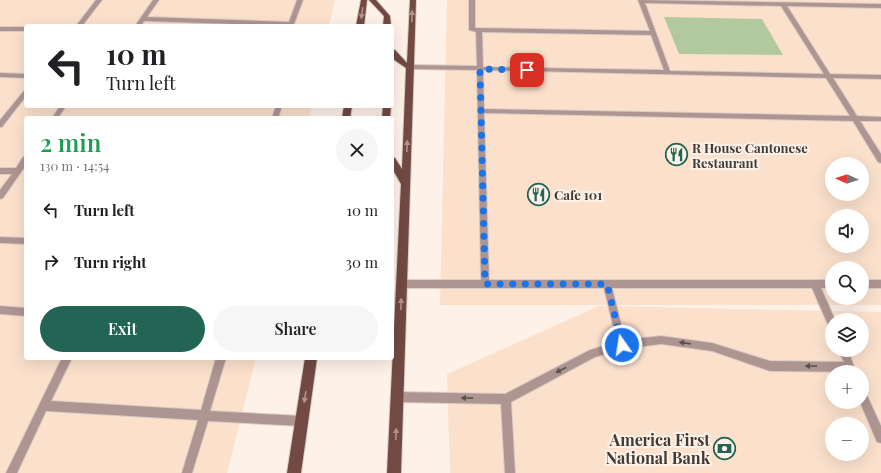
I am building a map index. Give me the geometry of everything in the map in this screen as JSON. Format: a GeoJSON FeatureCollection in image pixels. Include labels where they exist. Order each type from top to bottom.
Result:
{"type":"FeatureCollection","features":[{"type":"Feature","properties":{"kind":"main road"},"geometry":{"type":"LineString","coordinates":[[360,24],[364,0]]}},
{"type":"Feature","properties":{"kind":"main road"},"geometry":{"type":"LineString","coordinates":[[372,0],[387,16],[387,24]]}},
{"type":"Feature","properties":{"kind":"main road"},"geometry":{"type":"LineString","coordinates":[[394,473],[413,0]]}},
{"type":"Feature","properties":{"kind":"main road"},"geometry":{"type":"LineString","coordinates":[[394,56],[403,65],[410,67]]}},
{"type":"Feature","properties":{"kind":"main road"},"geometry":{"type":"LineString","coordinates":[[394,164],[406,185]]}},
{"type":"Feature","properties":{"kind":"main road"},"geometry":{"type":"LineString","coordinates":[[294,473],[311,360]]}},
{"type":"Feature","properties":{"kind":"lane"},"geometry":{"type":"LineString","coordinates":[[81,24],[99,0]]}},
{"type":"Feature","properties":{"kind":"lane"},"geometry":{"type":"LineString","coordinates":[[139,24],[156,0]]}},
{"type":"Feature","properties":{"kind":"lane"},"geometry":{"type":"LineString","coordinates":[[143,19],[291,24],[300,0]]}},
{"type":"Feature","properties":{"kind":"lane"},"geometry":{"type":"LineString","coordinates":[[472,0],[472,30],[654,34]]}},
{"type":"Feature","properties":{"kind":"lane"},"geometry":{"type":"LineString","coordinates":[[668,73],[642,1],[881,6]]}},
{"type":"Feature","properties":{"kind":"lane"},"geometry":{"type":"LineString","coordinates":[[783,4],[881,160]]}},
{"type":"Feature","properties":{"kind":"lane"},"geometry":{"type":"LineString","coordinates":[[0,29],[24,30]]}},
{"type":"Feature","properties":{"kind":"lane"},"geometry":{"type":"LineString","coordinates":[[479,30],[485,284]]}},
{"type":"Feature","properties":{"kind":"lane"},"geometry":{"type":"LineString","coordinates":[[410,67],[881,78]]}},
{"type":"Feature","properties":{"kind":"lane"},"geometry":{"type":"LineString","coordinates":[[0,75],[24,76]]}},
{"type":"Feature","properties":{"kind":"lane"},"geometry":{"type":"LineString","coordinates":[[1,123],[24,94]]}},
{"type":"Feature","properties":{"kind":"lane"},"geometry":{"type":"LineString","coordinates":[[481,111],[881,119]]}},
{"type":"Feature","properties":{"kind":"lane"},"geometry":{"type":"LineString","coordinates":[[0,196],[24,162]]}},
{"type":"Feature","properties":{"kind":"lane"},"geometry":{"type":"LineString","coordinates":[[0,171],[17,171]]}},
{"type":"Feature","properties":{"kind":"lane"},"geometry":{"type":"LineString","coordinates":[[0,240],[24,241]]}},
{"type":"Feature","properties":{"kind":"lane"},"geometry":{"type":"LineString","coordinates":[[402,284],[825,284]]}},
{"type":"Feature","properties":{"kind":"lane"},"geometry":{"type":"LineString","coordinates":[[607,284],[622,345]]}},
{"type":"Feature","properties":{"kind":"lane"},"geometry":{"type":"LineString","coordinates":[[815,284],[827,313]]}},
{"type":"Feature","properties":{"kind":"lane"},"geometry":{"type":"LineString","coordinates":[[869,284],[881,284]]}},
{"type":"Feature","properties":{"kind":"lane"},"geometry":{"type":"LineString","coordinates":[[0,310],[24,312]]}},
{"type":"Feature","properties":{"kind":"lane"},"geometry":{"type":"LineString","coordinates":[[397,397],[506,398],[593,353],[622,345],[660,340],[712,347],[770,366],[825,369]]}},
{"type":"Feature","properties":{"kind":"lane"},"geometry":{"type":"LineString","coordinates":[[11,473],[66,360]]}},
{"type":"Feature","properties":{"kind":"lane"},"geometry":{"type":"LineString","coordinates":[[187,473],[220,360]]}},
{"type":"Feature","properties":{"kind":"lane"},"geometry":{"type":"LineString","coordinates":[[506,398],[510,473]]}},
{"type":"Feature","properties":{"kind":"lane"},"geometry":{"type":"LineString","coordinates":[[44,406],[301,421]]}},
{"type":"Feature","properties":{"kind":"lane"},"geometry":{"type":"LineString","coordinates":[[868,409],[881,438]]}},
{"type":"Feature","properties":{"kind":"shaded area"},"geometry":{"type":"Polygon","coordinates":[[[0,0],[335,0],[329,24],[24,24],[24,108],[312,108],[310,116],[24,116],[24,360],[255,360],[227,473],[0,473],[0,0]]]}},
{"type":"Feature","properties":{"kind":"shaded area"},"geometry":{"type":"Polygon","coordinates":[[[447,0],[881,0],[881,305],[869,305],[869,261],[825,261],[825,305],[440,305],[447,0]]]}},
{"type":"Feature","properties":{"kind":"shaded area"},"geometry":{"type":"Polygon","coordinates":[[[599,306],[881,312],[881,473],[450,473],[447,374],[599,306]]]}},
{"type":"Feature","properties":{"kind":"green space"},"geometry":{"type":"Polygon","coordinates":[[[664,17],[762,19],[783,55],[679,54],[664,17]]]}},
{"type":"Feature","properties":{"kind":"place","name":"R House Cantonese Restaurant"},"geometry":{"type":"Point","coordinates":[676,154]}},
{"type":"Feature","properties":{"kind":"place","name":"Cafe 101"},"geometry":{"type":"Point","coordinates":[538,194]}},
{"type":"Feature","properties":{"kind":"place","name":"America First National Bank"},"geometry":{"type":"Point","coordinates":[725,448]}},
{"type":"Feature","properties":{"kind":"route"},"geometry":{"type":"LineString","coordinates":[[527,70],[480,69],[485,284],[607,284],[622,345]]}}]}
